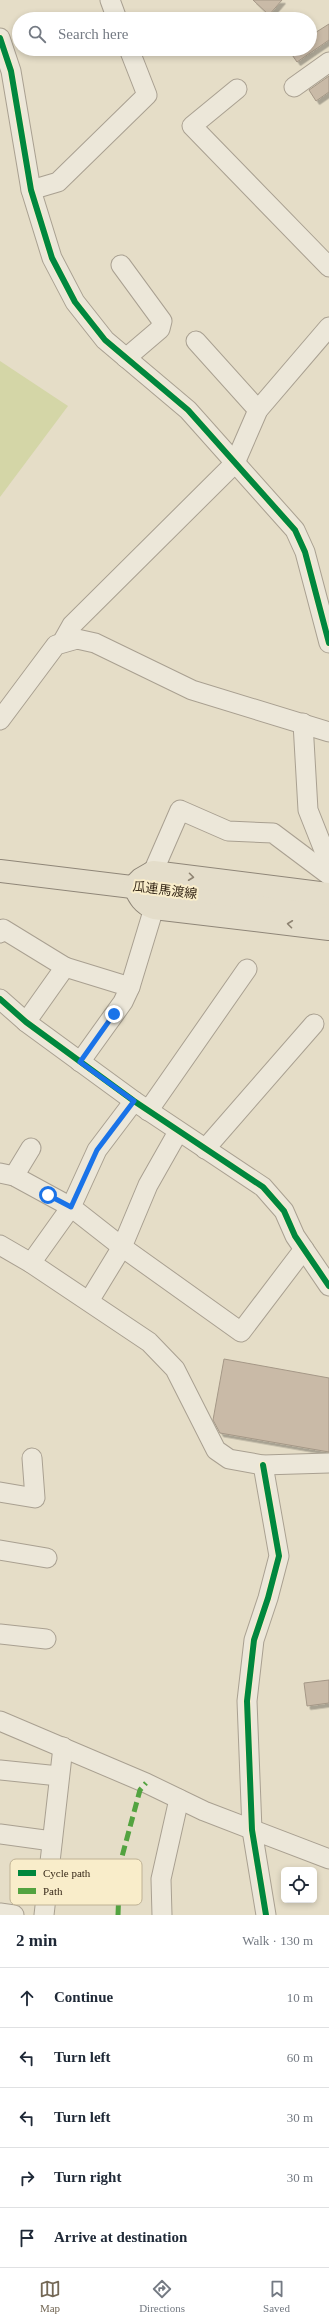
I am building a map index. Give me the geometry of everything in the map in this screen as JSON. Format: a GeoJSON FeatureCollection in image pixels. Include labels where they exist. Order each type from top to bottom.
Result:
{"type":"FeatureCollection","features":[{"type":"Feature","properties":{"kind":"main road","name":"瓜連馬渡線"},"geometry":{"type":"LineString","coordinates":[[0,871],[325,905]]}},
{"type":"Feature","properties":{"kind":"main road"},"geometry":{"type":"LineString","coordinates":[[325,905],[152,872],[134,886],[143,901],[154,908],[329,929]]}},
{"type":"Feature","properties":{"kind":"street"},"geometry":{"type":"LineString","coordinates":[[110,0],[114,12]]}},
{"type":"Feature","properties":{"kind":"street"},"geometry":{"type":"LineString","coordinates":[[0,38],[10,71],[32,190],[52,258],[75,302],[104,340],[188,410],[295,530],[305,552],[329,644]]}},
{"type":"Feature","properties":{"kind":"street"},"geometry":{"type":"LineString","coordinates":[[32,190],[58,182],[147,95],[132,56]]}},
{"type":"Feature","properties":{"kind":"street"},"geometry":{"type":"LineString","coordinates":[[294,87],[329,62]]}},
{"type":"Feature","properties":{"kind":"street"},"geometry":{"type":"LineString","coordinates":[[237,89],[192,126],[329,267]]}},
{"type":"Feature","properties":{"kind":"street"},"geometry":{"type":"LineString","coordinates":[[121,265],[162,321],[160,329],[126,358]]}},
{"type":"Feature","properties":{"kind":"street"},"geometry":{"type":"LineString","coordinates":[[63,641],[72,625],[235,463],[258,410],[329,327]]}},
{"type":"Feature","properties":{"kind":"street"},"geometry":{"type":"LineString","coordinates":[[196,341],[258,410]]}},
{"type":"Feature","properties":{"kind":"street"},"geometry":{"type":"LineString","coordinates":[[0,720],[56,645],[63,641],[77,639],[91,641],[192,690],[329,732]]}},
{"type":"Feature","properties":{"kind":"street"},"geometry":{"type":"LineString","coordinates":[[303,723],[308,810],[329,863]]}},
{"type":"Feature","properties":{"kind":"street"},"geometry":{"type":"LineString","coordinates":[[152,872],[180,810],[228,831],[273,833],[329,875]]}},
{"type":"Feature","properties":{"kind":"street"},"geometry":{"type":"LineString","coordinates":[[80,1062],[123,1002],[130,987],[154,908]]}},
{"type":"Feature","properties":{"kind":"street"},"geometry":{"type":"LineString","coordinates":[[0,933],[3,929],[64,966],[130,987]]}},
{"type":"Feature","properties":{"kind":"street"},"geometry":{"type":"LineString","coordinates":[[26,1022],[64,966]]}},
{"type":"Feature","properties":{"kind":"street"},"geometry":{"type":"LineString","coordinates":[[31,1263],[71,1207],[97,1150],[141,1106],[247,969]]}},
{"type":"Feature","properties":{"kind":"street"},"geometry":{"type":"LineString","coordinates":[[0,999],[26,1022],[141,1106],[178,1132],[263,1186],[284,1211],[304,1249],[329,1286]]}},
{"type":"Feature","properties":{"kind":"street"},"geometry":{"type":"LineString","coordinates":[[205,1149],[314,1024]]}},
{"type":"Feature","properties":{"kind":"street"},"geometry":{"type":"LineString","coordinates":[[88,1301],[122,1247],[148,1185],[178,1132]]}},
{"type":"Feature","properties":{"kind":"street"},"geometry":{"type":"LineString","coordinates":[[31,1148],[7,1174],[71,1207],[122,1247],[241,1332],[304,1249]]}},
{"type":"Feature","properties":{"kind":"street"},"geometry":{"type":"LineString","coordinates":[[0,1245],[31,1263],[150,1342],[175,1369],[216,1450],[229,1459],[263,1465],[329,1463]]}},
{"type":"Feature","properties":{"kind":"street"},"geometry":{"type":"LineString","coordinates":[[0,1492],[35,1498],[32,1458]]}},
{"type":"Feature","properties":{"kind":"street"},"geometry":{"type":"LineString","coordinates":[[263,1465],[279,1556],[268,1598],[254,1640],[247,1700],[252,1830],[266,1915]]}},
{"type":"Feature","properties":{"kind":"street"},"geometry":{"type":"LineString","coordinates":[[0,1550],[48,1558]]}},
{"type":"Feature","properties":{"kind":"street"},"geometry":{"type":"LineString","coordinates":[[0,1634],[46,1639]]}},
{"type":"Feature","properties":{"kind":"street"},"geometry":{"type":"LineString","coordinates":[[0,1721],[252,1830],[329,1859]]}},
{"type":"Feature","properties":{"kind":"street"},"geometry":{"type":"LineString","coordinates":[[50,1859],[63,1747]]}},
{"type":"Feature","properties":{"kind":"street"},"geometry":{"type":"LineString","coordinates":[[0,1770],[59,1776]]}},
{"type":"Feature","properties":{"kind":"street"},"geometry":{"type":"LineString","coordinates":[[162,1915],[161,1879],[179,1799]]}},
{"type":"Feature","properties":{"kind":"street"},"geometry":{"type":"LineString","coordinates":[[0,1834],[52,1841]]}},
{"type":"Feature","properties":{"kind":"street"},"geometry":{"type":"LineString","coordinates":[[44,1915],[45,1905]]}},
{"type":"Feature","properties":{"kind":"street"},"geometry":{"type":"LineString","coordinates":[[0,1913],[14,1915]]}},
{"type":"Feature","properties":{"kind":"green space"},"geometry":{"type":"Polygon","coordinates":[[[0,361],[68,406],[0,497],[0,361]]]}},
{"type":"Feature","properties":{"kind":"building"},"geometry":{"type":"Polygon","coordinates":[[[253,0],[282,0],[272,12],[266,12],[253,0]]]}},
{"type":"Feature","properties":{"kind":"building"},"geometry":{"type":"Polygon","coordinates":[[[329,24],[329,40],[317,48],[317,32],[329,24]]]}},
{"type":"Feature","properties":{"kind":"building"},"geometry":{"type":"Polygon","coordinates":[[[293,56],[306,56],[297,62],[293,56]]]}},
{"type":"Feature","properties":{"kind":"building"},"geometry":{"type":"Polygon","coordinates":[[[329,76],[329,92],[316,101],[309,90],[329,76]]]}},
{"type":"Feature","properties":{"kind":"building"},"geometry":{"type":"Polygon","coordinates":[[[224,1359],[329,1378],[329,1452],[220,1433],[213,1420],[224,1359]]]}},
{"type":"Feature","properties":{"kind":"building"},"geometry":{"type":"Polygon","coordinates":[[[329,1680],[329,1703],[307,1706],[304,1683],[329,1680]]]}},
{"type":"Feature","properties":{"kind":"marked path"},"geometry":{"type":"LineString","coordinates":[[121,1859],[140,1790],[146,1783]]}},
{"type":"Feature","properties":{"kind":"marked path"},"geometry":{"type":"LineString","coordinates":[[118,1905],[118,1915]]}},
{"type":"Feature","properties":{"kind":"cycle path"},"geometry":{"type":"LineString","coordinates":[[0,38],[11,71],[31,190],[52,258],[75,302],[105,340],[188,410],[295,530],[305,552],[329,643]]}},
{"type":"Feature","properties":{"kind":"cycle path"},"geometry":{"type":"LineString","coordinates":[[0,999],[26,1022],[134,1101],[263,1187],[284,1211],[295,1236],[329,1286]]}},
{"type":"Feature","properties":{"kind":"cycle path"},"geometry":{"type":"LineString","coordinates":[[263,1465],[279,1556],[268,1598],[254,1640],[247,1701],[252,1830],[266,1915]]}},
{"type":"Feature","properties":{"kind":"route"},"geometry":{"type":"LineString","coordinates":[[48,1195],[71,1207],[97,1150],[134,1101],[80,1062],[114,1014]]}}]}
